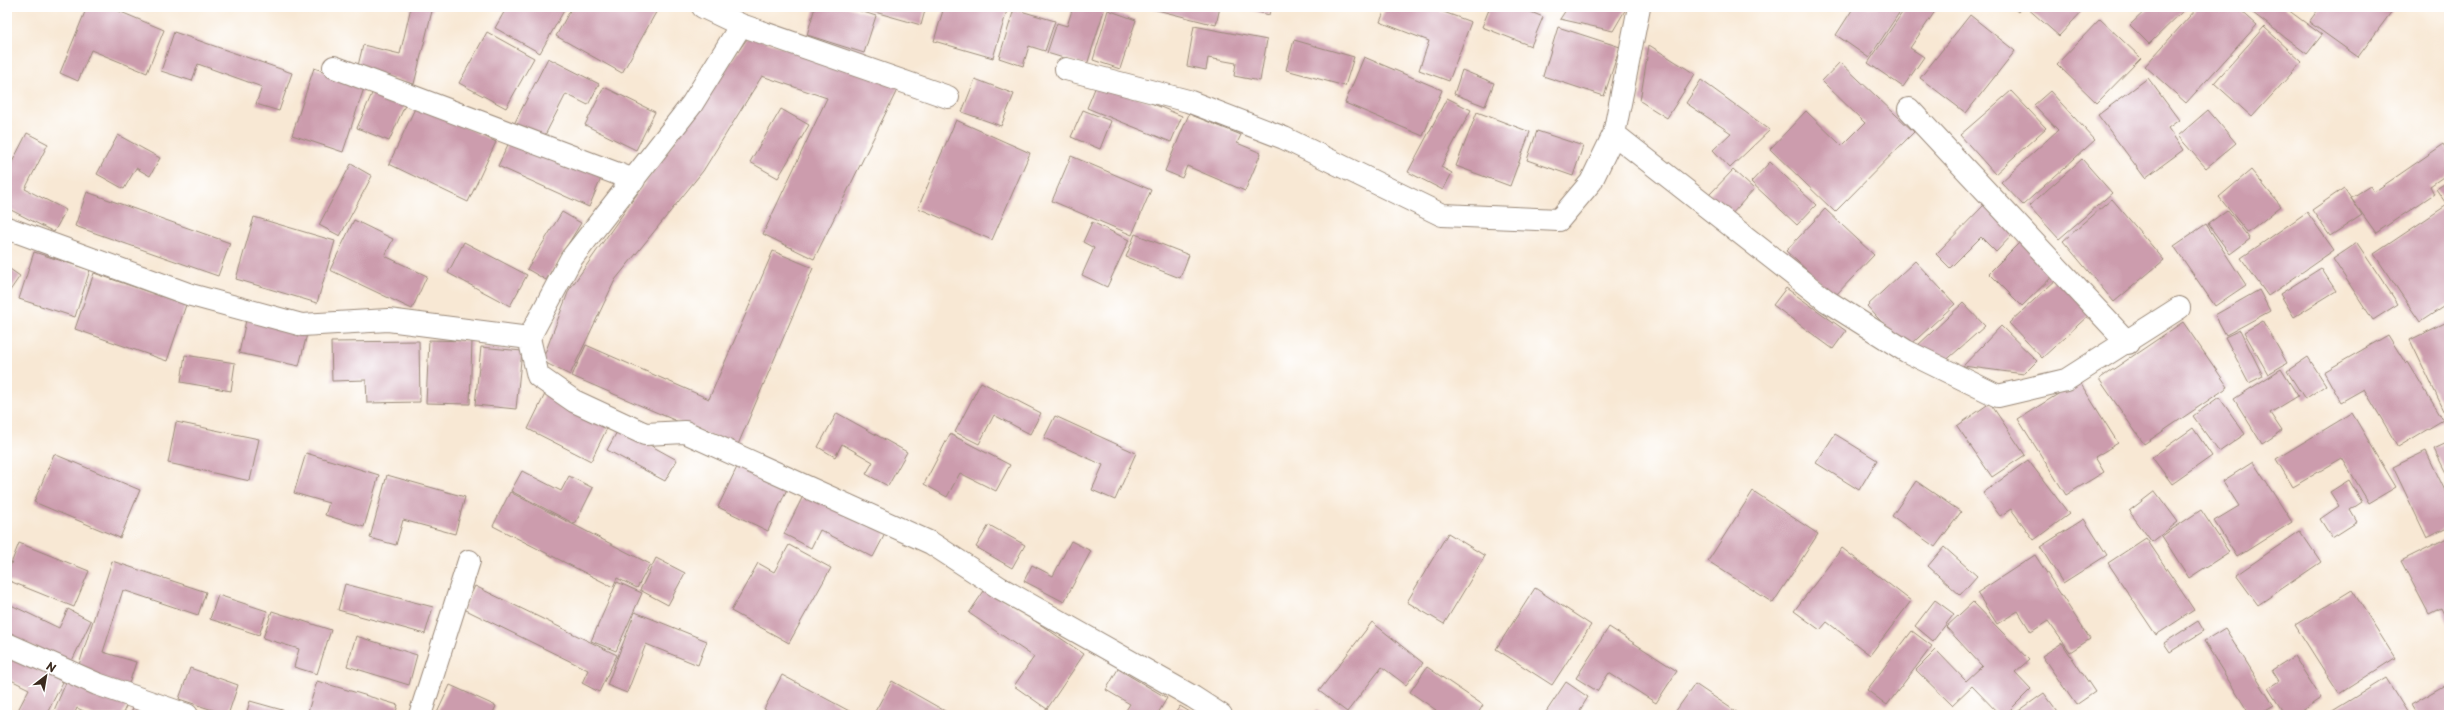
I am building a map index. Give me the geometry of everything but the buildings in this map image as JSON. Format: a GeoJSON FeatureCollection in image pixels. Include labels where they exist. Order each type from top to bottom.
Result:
{"type":"FeatureCollection","features":[{"type":"Feature","properties":{"kind":"street"},"geometry":{"type":"LineString","coordinates":[[703,7],[741,25],[948,97]]}},
{"type":"Feature","properties":{"kind":"street"},"geometry":{"type":"LineString","coordinates":[[1066,69],[1188,101],[1284,138],[1442,215],[1558,220],[1591,182],[1614,134],[1639,7]]}},
{"type":"Feature","properties":{"kind":"street"},"geometry":{"type":"LineString","coordinates":[[741,25],[692,104],[571,259],[529,338],[538,376],[574,401],[645,434],[685,432],[931,543],[1000,588],[1194,697],[1221,715]]}},
{"type":"Feature","properties":{"kind":"street"},"geometry":{"type":"LineString","coordinates":[[334,67],[634,180]]}},
{"type":"Feature","properties":{"kind":"street"},"geometry":{"type":"LineString","coordinates":[[1909,108],[2128,343]]}},
{"type":"Feature","properties":{"kind":"street"},"geometry":{"type":"LineString","coordinates":[[1614,134],[1827,301],[1906,351],[1998,396],[2066,380],[2128,343],[2179,308]]}},
{"type":"Feature","properties":{"kind":"street"},"geometry":{"type":"LineString","coordinates":[[7,228],[191,295],[302,325],[388,320],[529,338]]}},
{"type":"Feature","properties":{"kind":"street"},"geometry":{"type":"LineString","coordinates":[[420,715],[469,561]]}},
{"type":"Feature","properties":{"kind":"street"},"geometry":{"type":"LineString","coordinates":[[7,644],[97,684],[186,715]]}}]}
